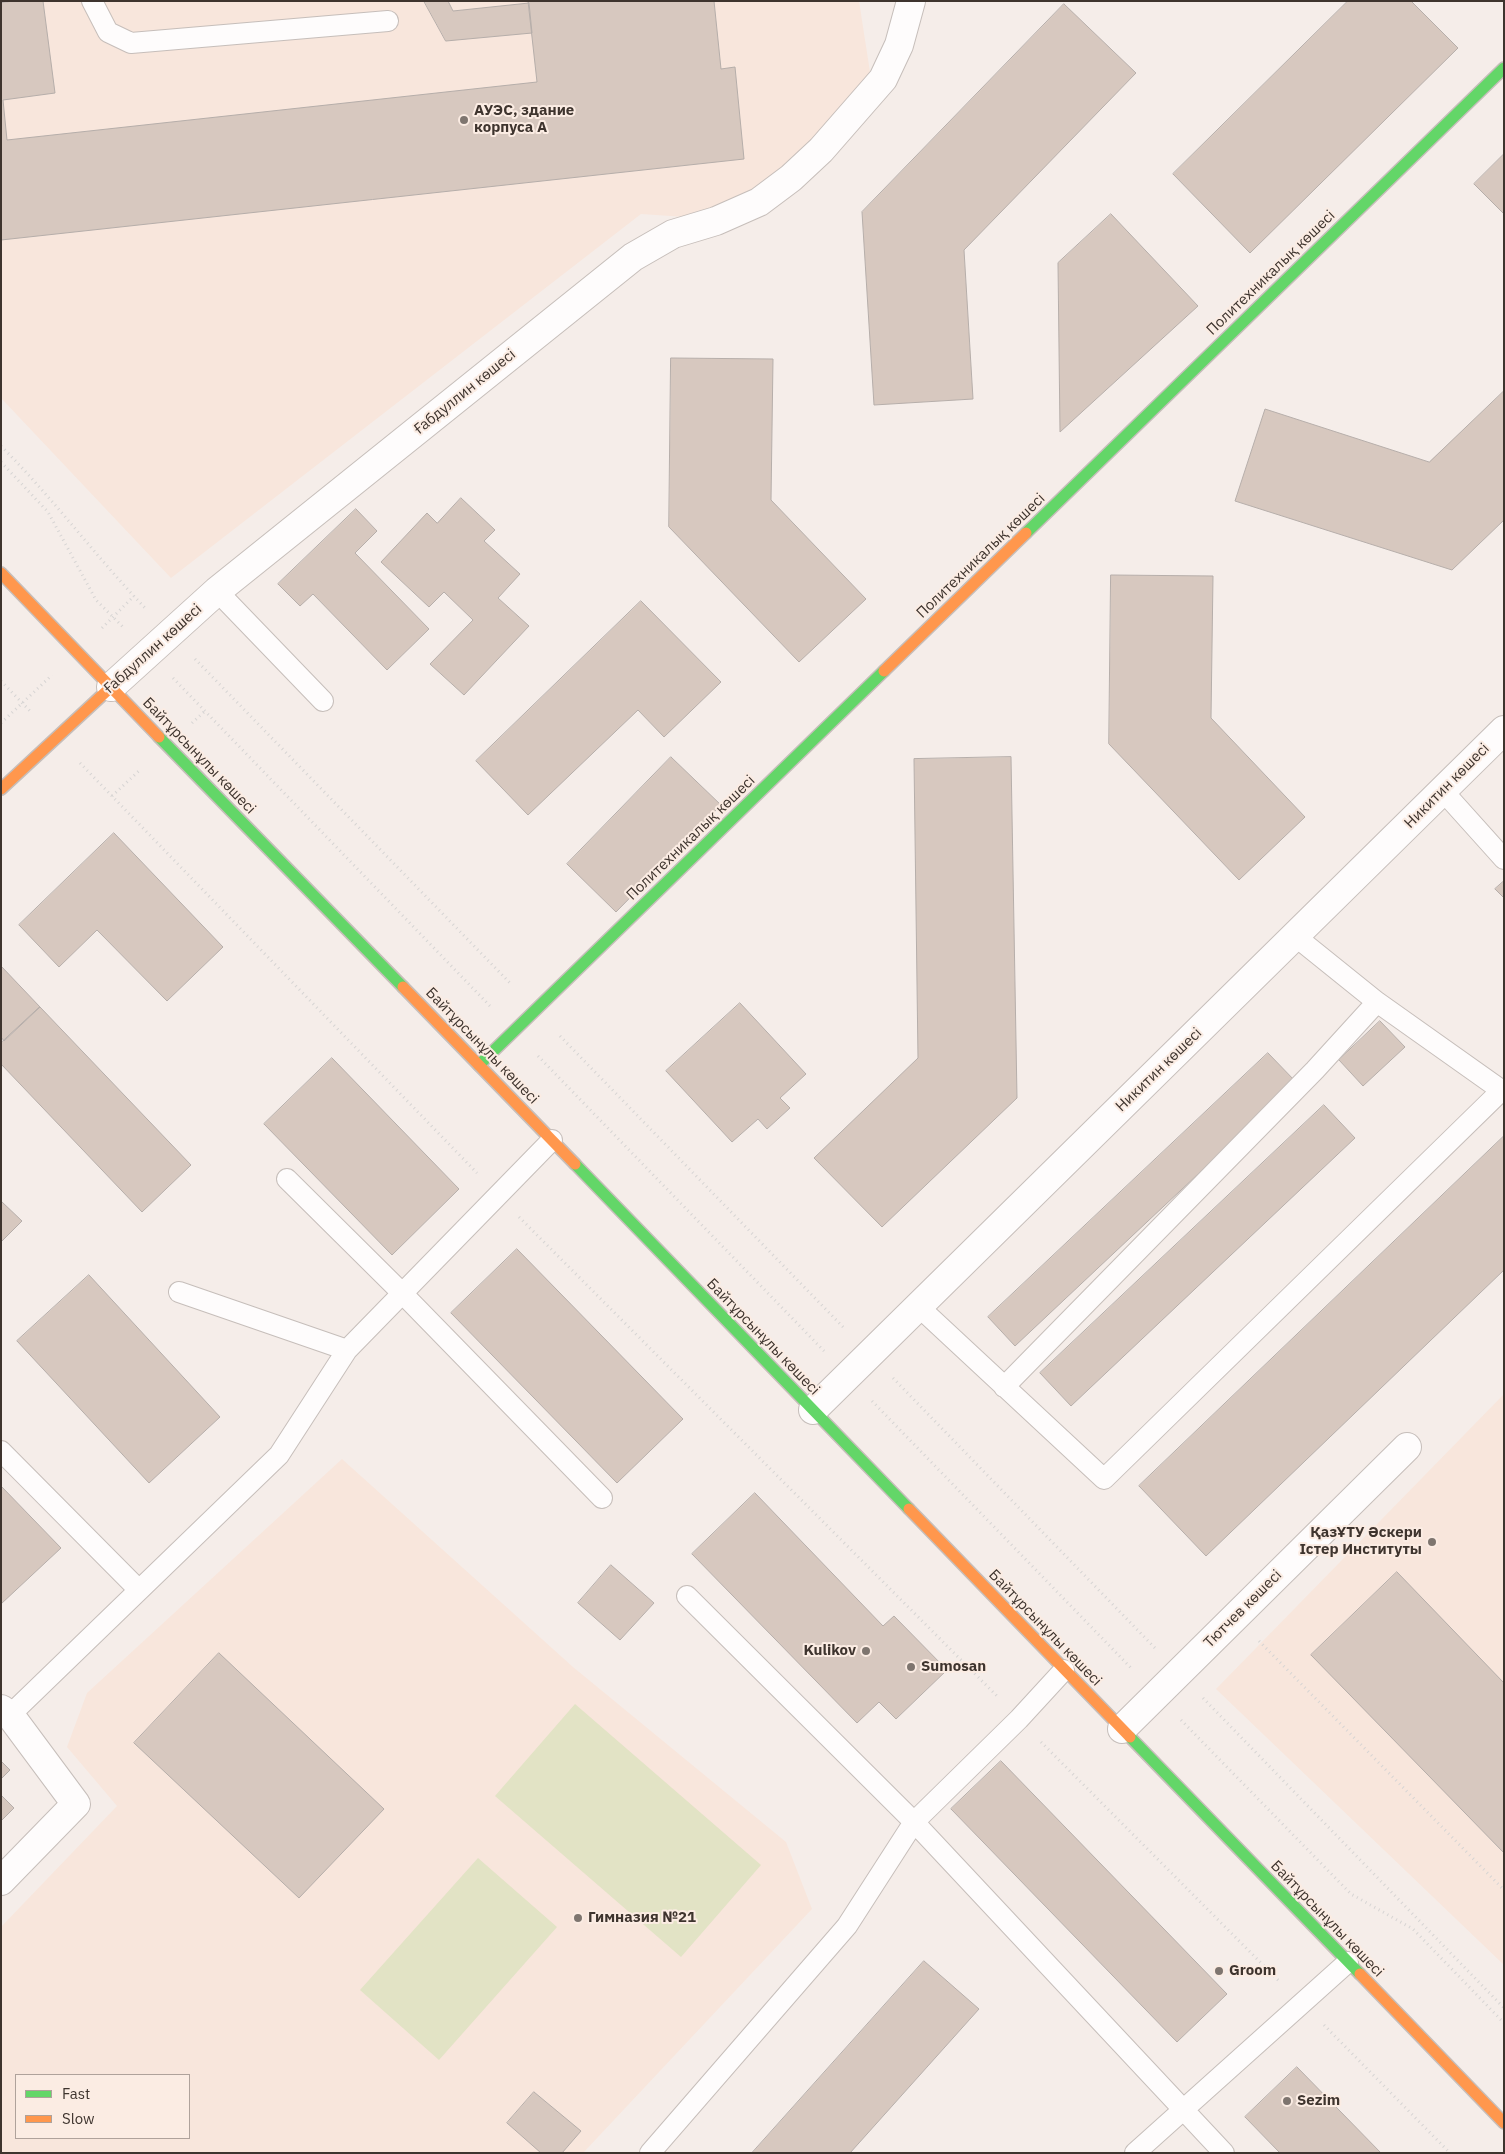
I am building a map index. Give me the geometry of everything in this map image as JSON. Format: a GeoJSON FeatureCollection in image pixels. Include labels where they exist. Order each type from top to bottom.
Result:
{"type":"FeatureCollection","features":[{"type":"Feature","properties":{"kind":"street","name":"Ғабдуллин көшесі"},"geometry":{"type":"LineString","coordinates":[[1,789],[55,737],[217,591],[633,257],[673,234],[716,221],[759,202],[791,178],[821,150],[882,78],[899,45],[911,1]]}},
{"type":"Feature","properties":{"kind":"street","name":"Политехникалық көшесі"},"geometry":{"type":"LineString","coordinates":[[479,1065],[1504,68]]}},
{"type":"Feature","properties":{"kind":"street","name":"Байтұрсынұлы көшесі"},"geometry":{"type":"LineString","coordinates":[[1,573],[1504,2123]]}},
{"type":"Feature","properties":{"kind":"street","name":"Никитин көшесі"},"geometry":{"type":"LineString","coordinates":[[813,1410],[1504,730]]}},
{"type":"Feature","properties":{"kind":"street","name":"Тютчев көшесі"},"geometry":{"type":"LineString","coordinates":[[1122,1729],[1408,1447]]}},
{"type":"Feature","properties":{"kind":"street"},"geometry":{"type":"LineString","coordinates":[[1,1881],[76,1804],[6,1712]]}},
{"type":"Feature","properties":{"kind":"lane"},"geometry":{"type":"LineString","coordinates":[[92,1],[108,32],[131,43],[388,21]]}},
{"type":"Feature","properties":{"kind":"lane"},"geometry":{"type":"LineString","coordinates":[[217,591],[323,701]]}},
{"type":"Feature","properties":{"kind":"lane"},"geometry":{"type":"LineString","coordinates":[[1442,790],[1504,859]]}},
{"type":"Feature","properties":{"kind":"lane"},"geometry":{"type":"LineString","coordinates":[[918,1306],[1104,1479],[1503,1091],[1377,1002],[1295,936]]}},
{"type":"Feature","properties":{"kind":"lane"},"geometry":{"type":"LineString","coordinates":[[1004,1387],[1308,1078],[1377,1002]]}},
{"type":"Feature","properties":{"kind":"lane"},"geometry":{"type":"LineString","coordinates":[[6,1712],[139,1590],[279,1455],[347,1350],[401,1292],[552,1140]]}},
{"type":"Feature","properties":{"kind":"lane"},"geometry":{"type":"LineString","coordinates":[[287,1180],[401,1292],[602,1498]]}},
{"type":"Feature","properties":{"kind":"lane"},"geometry":{"type":"LineString","coordinates":[[179,1292],[347,1350]]}},
{"type":"Feature","properties":{"kind":"lane"},"geometry":{"type":"LineString","coordinates":[[1,1451],[139,1590]]}},
{"type":"Feature","properties":{"kind":"lane"},"geometry":{"type":"LineString","coordinates":[[687,1596],[914,1822],[1224,2153]]}},
{"type":"Feature","properties":{"kind":"lane"},"geometry":{"type":"LineString","coordinates":[[650,2153],[846,1926],[914,1822],[1019,1719],[1064,1670]]}},
{"type":"Feature","properties":{"kind":"lane"},"geometry":{"type":"LineString","coordinates":[[1135,2153],[1301,2002],[1348,1962]]}},
{"type":"Feature","properties":{"kind":"path"},"geometry":{"type":"LineString","coordinates":[[1,446],[61,511],[119,582],[1504,2008]]}},
{"type":"Feature","properties":{"kind":"path"},"geometry":{"type":"LineString","coordinates":[[1,462],[48,512],[96,600],[1351,1894],[1413,1929],[1504,2023]]}},
{"type":"Feature","properties":{"kind":"path"},"geometry":{"type":"LineString","coordinates":[[1,681],[498,1196],[1450,2153]]}},
{"type":"Feature","properties":{"kind":"path"},"geometry":{"type":"LineString","coordinates":[[1235,1617],[1504,1890]]}},
{"type":"Feature","properties":{"kind":"shaded area"},"geometry":{"type":"Polygon","coordinates":[[[1,1],[859,1],[872,85],[762,198],[715,219],[641,214],[171,578],[1,398],[1,1]]]}},
{"type":"Feature","properties":{"kind":"shaded area","name":"ҚазҰТУ Әскери Істер Институты"},"geometry":{"type":"Polygon","coordinates":[[[1504,1394],[1504,1965],[1216,1689],[1504,1394]]]}},
{"type":"Feature","properties":{"kind":"shaded area","name":"Гимназия №21"},"geometry":{"type":"Polygon","coordinates":[[[342,1459],[573,1667],[786,1842],[812,1909],[583,2153],[1,2153],[1,1927],[117,1806],[67,1747],[87,1693],[342,1459]]]}},
{"type":"Feature","properties":{"kind":"green space"},"geometry":{"type":"Polygon","coordinates":[[[575,1704],[761,1865],[681,1957],[495,1796],[575,1704]]]}},
{"type":"Feature","properties":{"kind":"green space"},"geometry":{"type":"Polygon","coordinates":[[[478,1858],[557,1927],[439,2060],[360,1990],[478,1858]]]}},
{"type":"Feature","properties":{"kind":"building","name":"АУЭС, здание корпуса A"},"geometry":{"type":"Polygon","coordinates":[[[43,1],[55,93],[3,100],[7,140],[537,82],[528,1],[714,1],[721,69],[735,67],[744,159],[1,240],[1,3],[43,1]]]}},
{"type":"Feature","properties":{"kind":"building"},"geometry":{"type":"Polygon","coordinates":[[[424,1],[448,1],[453,11],[529,3],[532,33],[446,41],[424,1]]]}},
{"type":"Feature","properties":{"kind":"building"},"geometry":{"type":"Polygon","coordinates":[[[1348,1],[1411,1],[1458,48],[1250,253],[1173,174],[1348,1]]]}},
{"type":"Feature","properties":{"kind":"building"},"geometry":{"type":"Polygon","coordinates":[[[1064,4],[1136,73],[964,250],[973,399],[874,405],[862,212],[1064,4]]]}},
{"type":"Feature","properties":{"kind":"building"},"geometry":{"type":"Polygon","coordinates":[[[1504,154],[1504,214],[1474,184],[1504,154]]]}},
{"type":"Feature","properties":{"kind":"building"},"geometry":{"type":"Polygon","coordinates":[[[1111,214],[1198,306],[1060,432],[1058,263],[1111,214]]]}},
{"type":"Feature","properties":{"kind":"building"},"geometry":{"type":"Polygon","coordinates":[[[671,358],[773,359],[771,500],[866,599],[799,662],[669,527],[671,358]]]}},
{"type":"Feature","properties":{"kind":"building"},"geometry":{"type":"Polygon","coordinates":[[[1504,391],[1504,520],[1452,570],[1235,501],[1265,409],[1429,462],[1504,391]]]}},
{"type":"Feature","properties":{"kind":"building"},"geometry":{"type":"Polygon","coordinates":[[[461,498],[495,530],[484,541],[520,574],[498,598],[529,626],[464,695],[430,664],[473,620],[444,592],[429,607],[381,562],[427,513],[437,523],[461,498]]]}},
{"type":"Feature","properties":{"kind":"building"},"geometry":{"type":"Polygon","coordinates":[[[356,509],[377,531],[355,553],[429,629],[387,670],[313,594],[300,606],[278,584],[356,509]]]}},
{"type":"Feature","properties":{"kind":"building"},"geometry":{"type":"Polygon","coordinates":[[[1111,575],[1213,576],[1211,718],[1305,817],[1239,880],[1109,744],[1111,575]]]}},
{"type":"Feature","properties":{"kind":"building"},"geometry":{"type":"Polygon","coordinates":[[[641,601],[721,682],[664,737],[638,710],[528,815],[476,761],[641,601]]]}},
{"type":"Feature","properties":{"kind":"building"},"geometry":{"type":"Polygon","coordinates":[[[671,757],[721,805],[616,912],[567,864],[671,757]]]}},
{"type":"Feature","properties":{"kind":"building"},"geometry":{"type":"Polygon","coordinates":[[[1011,757],[1017,1098],[882,1227],[814,1158],[918,1058],[914,759],[1011,757]]]}},
{"type":"Feature","properties":{"kind":"building"},"geometry":{"type":"Polygon","coordinates":[[[114,833],[223,947],[167,1001],[97,930],[59,967],[19,925],[114,833]]]}},
{"type":"Feature","properties":{"kind":"building"},"geometry":{"type":"Polygon","coordinates":[[[1504,881],[1504,898],[1495,889],[1504,881]]]}},
{"type":"Feature","properties":{"kind":"building"},"geometry":{"type":"Polygon","coordinates":[[[1,966],[40,1007],[4,1041],[1,1037],[1,966]]]}},
{"type":"Feature","properties":{"kind":"building"},"geometry":{"type":"Polygon","coordinates":[[[740,1003],[806,1074],[780,1098],[790,1108],[767,1129],[758,1119],[732,1142],[666,1071],[740,1003]]]}},
{"type":"Feature","properties":{"kind":"building"},"geometry":{"type":"Polygon","coordinates":[[[40,1007],[191,1165],[142,1212],[1,1064],[1,1043],[40,1007]]]}},
{"type":"Feature","properties":{"kind":"building"},"geometry":{"type":"Polygon","coordinates":[[[1380,1021],[1405,1047],[1363,1086],[1339,1060],[1380,1021]]]}},
{"type":"Feature","properties":{"kind":"building"},"geometry":{"type":"Polygon","coordinates":[[[1268,1053],[1296,1082],[1015,1346],[988,1317],[1268,1053]]]}},
{"type":"Feature","properties":{"kind":"building"},"geometry":{"type":"Polygon","coordinates":[[[332,1058],[459,1189],[392,1255],[264,1124],[332,1058]]]}},
{"type":"Feature","properties":{"kind":"building"},"geometry":{"type":"Polygon","coordinates":[[[1324,1105],[1355,1138],[1071,1406],[1040,1373],[1324,1105]]]}},
{"type":"Feature","properties":{"kind":"building"},"geometry":{"type":"Polygon","coordinates":[[[1504,1136],[1504,1270],[1206,1556],[1139,1486],[1504,1136]]]}},
{"type":"Feature","properties":{"kind":"building"},"geometry":{"type":"Polygon","coordinates":[[[1,1201],[22,1221],[1,1242],[1,1201]]]}},
{"type":"Feature","properties":{"kind":"building"},"geometry":{"type":"Polygon","coordinates":[[[517,1249],[683,1419],[617,1483],[451,1313],[517,1249]]]}},
{"type":"Feature","properties":{"kind":"building"},"geometry":{"type":"Polygon","coordinates":[[[89,1275],[220,1417],[149,1483],[17,1341],[89,1275]]]}},
{"type":"Feature","properties":{"kind":"building"},"geometry":{"type":"Polygon","coordinates":[[[1,1486],[61,1548],[1,1604],[1,1486]]]}},
{"type":"Feature","properties":{"kind":"building"},"geometry":{"type":"Polygon","coordinates":[[[755,1493],[883,1626],[894,1616],[947,1670],[896,1719],[879,1702],[857,1723],[692,1554],[755,1493]]]}},
{"type":"Feature","properties":{"kind":"building"},"geometry":{"type":"Polygon","coordinates":[[[611,1565],[654,1603],[620,1640],[578,1603],[611,1565]]]}},
{"type":"Feature","properties":{"kind":"building"},"geometry":{"type":"Polygon","coordinates":[[[1397,1572],[1504,1683],[1504,1853],[1311,1655],[1397,1572]]]}},
{"type":"Feature","properties":{"kind":"building"},"geometry":{"type":"Polygon","coordinates":[[[219,1653],[384,1809],[299,1898],[134,1743],[219,1653]]]}},
{"type":"Feature","properties":{"kind":"building"},"geometry":{"type":"Polygon","coordinates":[[[1,1761],[10,1770],[1,1779],[1,1761]]]}},
{"type":"Feature","properties":{"kind":"building"},"geometry":{"type":"Polygon","coordinates":[[[1001,1761],[1227,1994],[1177,2042],[951,1809],[1001,1761]]]}},
{"type":"Feature","properties":{"kind":"building"},"geometry":{"type":"Polygon","coordinates":[[[1,1795],[14,1808],[1,1821],[1,1795]]]}},
{"type":"Feature","properties":{"kind":"building"},"geometry":{"type":"Polygon","coordinates":[[[924,1961],[979,2009],[850,2153],[752,2153],[924,1961]]]}},
{"type":"Feature","properties":{"kind":"building"},"geometry":{"type":"Polygon","coordinates":[[[1297,2067],[1381,2153],[1280,2153],[1245,2117],[1297,2067]]]}},
{"type":"Feature","properties":{"kind":"building"},"geometry":{"type":"Polygon","coordinates":[[[534,2092],[581,2131],[562,2153],[541,2153],[507,2123],[534,2092]]]}},
{"type":"Feature","properties":{"kind":"traffic: fast"},"geometry":{"type":"LineString","coordinates":[[1026,533],[1504,68]]}},
{"type":"Feature","properties":{"kind":"traffic: fast"},"geometry":{"type":"LineString","coordinates":[[479,1065],[884,671]]}},
{"type":"Feature","properties":{"kind":"traffic: fast"},"geometry":{"type":"LineString","coordinates":[[159,737],[403,987]]}},
{"type":"Feature","properties":{"kind":"traffic: fast"},"geometry":{"type":"LineString","coordinates":[[575,1164],[909,1509]]}},
{"type":"Feature","properties":{"kind":"traffic: fast"},"geometry":{"type":"LineString","coordinates":[[1130,1737],[1360,1974]]}},
{"type":"Feature","properties":{"kind":"traffic: slow"},"geometry":{"type":"LineString","coordinates":[[884,671],[1026,533]]}},
{"type":"Feature","properties":{"kind":"traffic: slow"},"geometry":{"type":"LineString","coordinates":[[1,573],[159,737]]}},
{"type":"Feature","properties":{"kind":"traffic: slow"},"geometry":{"type":"LineString","coordinates":[[1,789],[111,687]]}},
{"type":"Feature","properties":{"kind":"traffic: slow"},"geometry":{"type":"LineString","coordinates":[[403,987],[575,1164]]}},
{"type":"Feature","properties":{"kind":"traffic: slow"},"geometry":{"type":"LineString","coordinates":[[909,1509],[1130,1737]]}},
{"type":"Feature","properties":{"kind":"traffic: slow"},"geometry":{"type":"LineString","coordinates":[[1360,1974],[1504,2123]]}},
{"type":"Feature","properties":{"kind":"place","name":"АУЭС, здание корпуса A"},"geometry":{"type":"Point","coordinates":[464,120]}},
{"type":"Feature","properties":{"kind":"place","name":"ҚазҰТУ Әскери Істер Институты"},"geometry":{"type":"Point","coordinates":[1432,1542]}},
{"type":"Feature","properties":{"kind":"place","name":"Kulikov"},"geometry":{"type":"Point","coordinates":[866,1651]}},
{"type":"Feature","properties":{"kind":"place","name":"Sumosan"},"geometry":{"type":"Point","coordinates":[911,1667]}},
{"type":"Feature","properties":{"kind":"place","name":"Гимназия №21"},"geometry":{"type":"Point","coordinates":[578,1918]}},
{"type":"Feature","properties":{"kind":"place","name":"Groom"},"geometry":{"type":"Point","coordinates":[1219,1971]}},
{"type":"Feature","properties":{"kind":"place","name":"Sezim"},"geometry":{"type":"Point","coordinates":[1287,2101]}}]}
